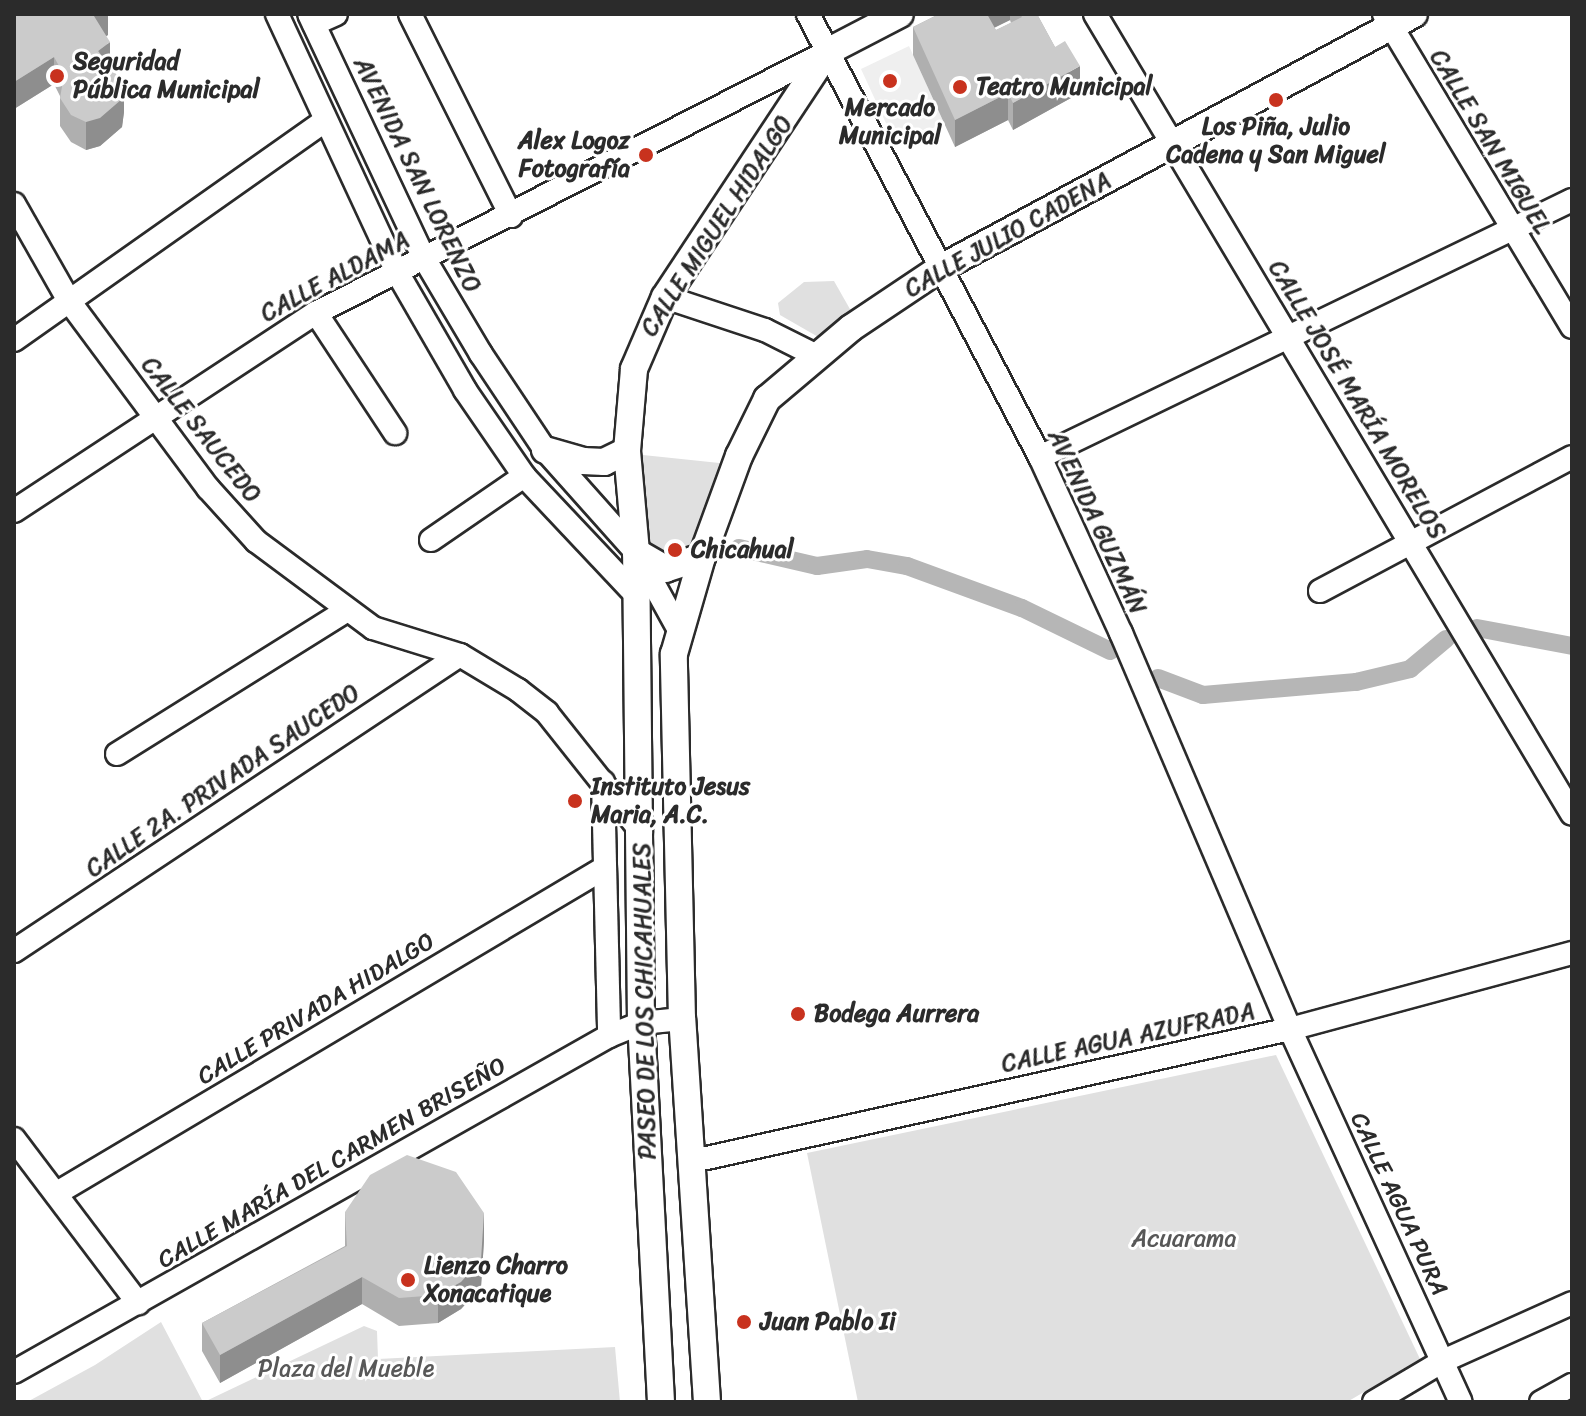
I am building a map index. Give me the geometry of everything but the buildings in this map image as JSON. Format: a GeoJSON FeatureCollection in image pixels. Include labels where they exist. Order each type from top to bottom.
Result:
{"type":"FeatureCollection","features":[{"type":"Feature","properties":{"kind":"main road"},"geometry":{"type":"LineString","coordinates":[[827,52],[900,14]]}},
{"type":"Feature","properties":{"kind":"main road","name":"CALLE JULIO CADENA"},"geometry":{"type":"LineString","coordinates":[[702,557],[739,456],[767,399],[815,355],[939,269],[1175,143],[1396,18]]}},
{"type":"Feature","properties":{"kind":"main road","name":"CALLE MIGUEL HIDALGO"},"geometry":{"type":"LineString","coordinates":[[636,552],[627,451],[637,357],[665,297],[827,52]]}},
{"type":"Feature","properties":{"kind":"main road"},"geometry":{"type":"LineString","coordinates":[[545,450],[594,462],[627,451]]}},
{"type":"Feature","properties":{"kind":"main road"},"geometry":{"type":"LineString","coordinates":[[636,552],[665,569],[702,557]]}},
{"type":"Feature","properties":{"kind":"main road","name":"PASEO DE LOS CHICAHUALES"},"geometry":{"type":"LineString","coordinates":[[636,552],[641,1023],[661,1402]]}},
{"type":"Feature","properties":{"kind":"main road","name":"PASEO DE LOS CHICAHUALES"},"geometry":{"type":"LineString","coordinates":[[702,557],[676,641],[682,1019],[707,1402]]}},
{"type":"Feature","properties":{"kind":"main road"},"geometry":{"type":"LineString","coordinates":[[637,642],[660,635],[676,641]]}},
{"type":"Feature","properties":{"kind":"street"},"geometry":{"type":"LineString","coordinates":[[277,14],[397,272],[465,390],[524,476],[636,595]]}},
{"type":"Feature","properties":{"kind":"street"},"geometry":{"type":"LineString","coordinates":[[311,19],[336,14]]}},
{"type":"Feature","properties":{"kind":"street"},"geometry":{"type":"LineString","coordinates":[[410,14],[511,216]]}},
{"type":"Feature","properties":{"kind":"street","name":"AVENIDA GUZMÁN"},"geometry":{"type":"LineString","coordinates":[[808,14],[1040,457],[1121,633],[1290,1029]]}},
{"type":"Feature","properties":{"kind":"street","name":"CALLE JOSÉ MARÍA MORELOS"},"geometry":{"type":"LineString","coordinates":[[1095,14],[1175,143],[1572,814]]}},
{"type":"Feature","properties":{"kind":"street","name":"CALLE SAN MIGUEL"},"geometry":{"type":"LineString","coordinates":[[1396,18],[1512,230],[1572,327]]}},
{"type":"Feature","properties":{"kind":"street","name":"AVENIDA SAN LORENZO"},"geometry":{"type":"LineString","coordinates":[[311,19],[424,258],[545,450],[636,552],[676,641]]}},
{"type":"Feature","properties":{"kind":"street","name":"CALLE ALDAMA"},"geometry":{"type":"LineString","coordinates":[[14,511],[155,414],[316,313],[827,52]]}},
{"type":"Feature","properties":{"kind":"street"},"geometry":{"type":"LineString","coordinates":[[14,340],[325,121]]}},
{"type":"Feature","properties":{"kind":"street"},"geometry":{"type":"LineString","coordinates":[[1040,457],[1572,200]]}},
{"type":"Feature","properties":{"kind":"street","name":"CALLE SAUCEDO"},"geometry":{"type":"LineString","coordinates":[[14,204],[69,301],[208,488],[256,541],[346,611],[373,628],[460,655],[547,713],[641,831]]}},
{"type":"Feature","properties":{"kind":"street"},"geometry":{"type":"LineString","coordinates":[[665,297],[765,330],[815,355]]}},
{"type":"Feature","properties":{"kind":"street"},"geometry":{"type":"LineString","coordinates":[[316,313],[395,433]]}},
{"type":"Feature","properties":{"kind":"street"},"geometry":{"type":"LineString","coordinates":[[1320,591],[1572,457]]}},
{"type":"Feature","properties":{"kind":"street"},"geometry":{"type":"LineString","coordinates":[[431,540],[524,476]]}},
{"type":"Feature","properties":{"kind":"street"},"geometry":{"type":"LineString","coordinates":[[117,754],[346,611]]}},
{"type":"Feature","properties":{"kind":"street","name":"CALLE 2A. PRIVADA SAUCEDO"},"geometry":{"type":"LineString","coordinates":[[14,951],[460,655]]}},
{"type":"Feature","properties":{"kind":"street","name":"PASEO DE LOS CHICAHUALES"},"geometry":{"type":"LineString","coordinates":[[603,782],[601,870],[609,1036]]}},
{"type":"Feature","properties":{"kind":"street","name":"CALLE PRIVADA HIDALGO"},"geometry":{"type":"LineString","coordinates":[[57,1193],[601,870]]}},
{"type":"Feature","properties":{"kind":"street","name":"CALLE AGUA AZUFRADA"},"geometry":{"type":"LineString","coordinates":[[693,1161],[1290,1029],[1572,953]]}},
{"type":"Feature","properties":{"kind":"street","name":"CALLE MARÍA DEL CARMEN BRISEÑO"},"geometry":{"type":"LineString","coordinates":[[14,1372],[609,1036],[641,1023],[682,1019]]}},
{"type":"Feature","properties":{"kind":"street","name":"CALLE AGUA PURA"},"geometry":{"type":"LineString","coordinates":[[1290,1029],[1461,1402]]}},
{"type":"Feature","properties":{"kind":"street"},"geometry":{"type":"LineString","coordinates":[[14,1139],[138,1303]]}},
{"type":"Feature","properties":{"kind":"street"},"geometry":{"type":"LineString","coordinates":[[1374,1402],[1443,1361],[1572,1303]]}},
{"type":"Feature","properties":{"kind":"street"},"geometry":{"type":"LineString","coordinates":[[1541,1401],[1572,1385]]}},
{"type":"Feature","properties":{"kind":"shaded area"},"geometry":{"type":"Polygon","coordinates":[[[909,46],[944,123],[896,145],[861,69],[909,46]]]}},
{"type":"Feature","properties":{"kind":"green space"},"geometry":{"type":"Polygon","coordinates":[[[834,281],[855,318],[820,338],[780,315],[778,303],[804,282],[834,281]]]}},
{"type":"Feature","properties":{"kind":"green space"},"geometry":{"type":"Polygon","coordinates":[[[643,455],[729,464],[701,542],[677,561],[647,545],[641,506],[643,455]]]}},
{"type":"Feature","properties":{"kind":"green space","name":"Acuarama"},"geometry":{"type":"Polygon","coordinates":[[[1276,1055],[1420,1359],[1347,1402],[858,1402],[807,1153],[1276,1055]]]}},
{"type":"Feature","properties":{"kind":"green space","name":"Plaza del Mueble"},"geometry":{"type":"Polygon","coordinates":[[[161,1322],[203,1402],[27,1402],[95,1365],[161,1322]]]}},
{"type":"Feature","properties":{"kind":"green space","name":"Plaza del Mueble"},"geometry":{"type":"Polygon","coordinates":[[[364,1326],[377,1331],[378,1359],[615,1347],[620,1402],[204,1402],[364,1326]]]}},
{"type":"Feature","properties":{"kind":"waterway"},"geometry":{"type":"LineString","coordinates":[[739,548],[817,566],[867,559],[907,566],[1022,608],[1110,651]]}},
{"type":"Feature","properties":{"kind":"waterway"},"geometry":{"type":"LineString","coordinates":[[1477,628],[1572,646]]}},
{"type":"Feature","properties":{"kind":"waterway"},"geometry":{"type":"LineString","coordinates":[[1158,678],[1203,695],[1356,682],[1410,669],[1446,639]]}},
{"type":"Feature","properties":{"kind":"place","name":"Seguridad Pública Municipal"},"geometry":{"type":"Point","coordinates":[57,76]}},
{"type":"Feature","properties":{"kind":"place","name":"Mercado Municipal"},"geometry":{"type":"Point","coordinates":[890,81]}},
{"type":"Feature","properties":{"kind":"place","name":"Teatro Municipal"},"geometry":{"type":"Point","coordinates":[960,87]}},
{"type":"Feature","properties":{"kind":"place","name":"Los Piña, Julio Cadena y San Miguel"},"geometry":{"type":"Point","coordinates":[1276,100]}},
{"type":"Feature","properties":{"kind":"place","name":"Alex Logoz Fotografía"},"geometry":{"type":"Point","coordinates":[646,155]}},
{"type":"Feature","properties":{"kind":"place","name":"Chicahual"},"geometry":{"type":"Point","coordinates":[675,550]}},
{"type":"Feature","properties":{"kind":"place","name":"Instituto Jesus Maria, A.C."},"geometry":{"type":"Point","coordinates":[575,801]}},
{"type":"Feature","properties":{"kind":"place","name":"Bodega Aurrera"},"geometry":{"type":"Point","coordinates":[798,1014]}},
{"type":"Feature","properties":{"kind":"place","name":"Lienzo Charro Xonacatique"},"geometry":{"type":"Point","coordinates":[408,1280]}},
{"type":"Feature","properties":{"kind":"place","name":"Juan Pablo Ii"},"geometry":{"type":"Point","coordinates":[744,1322]}}]}
